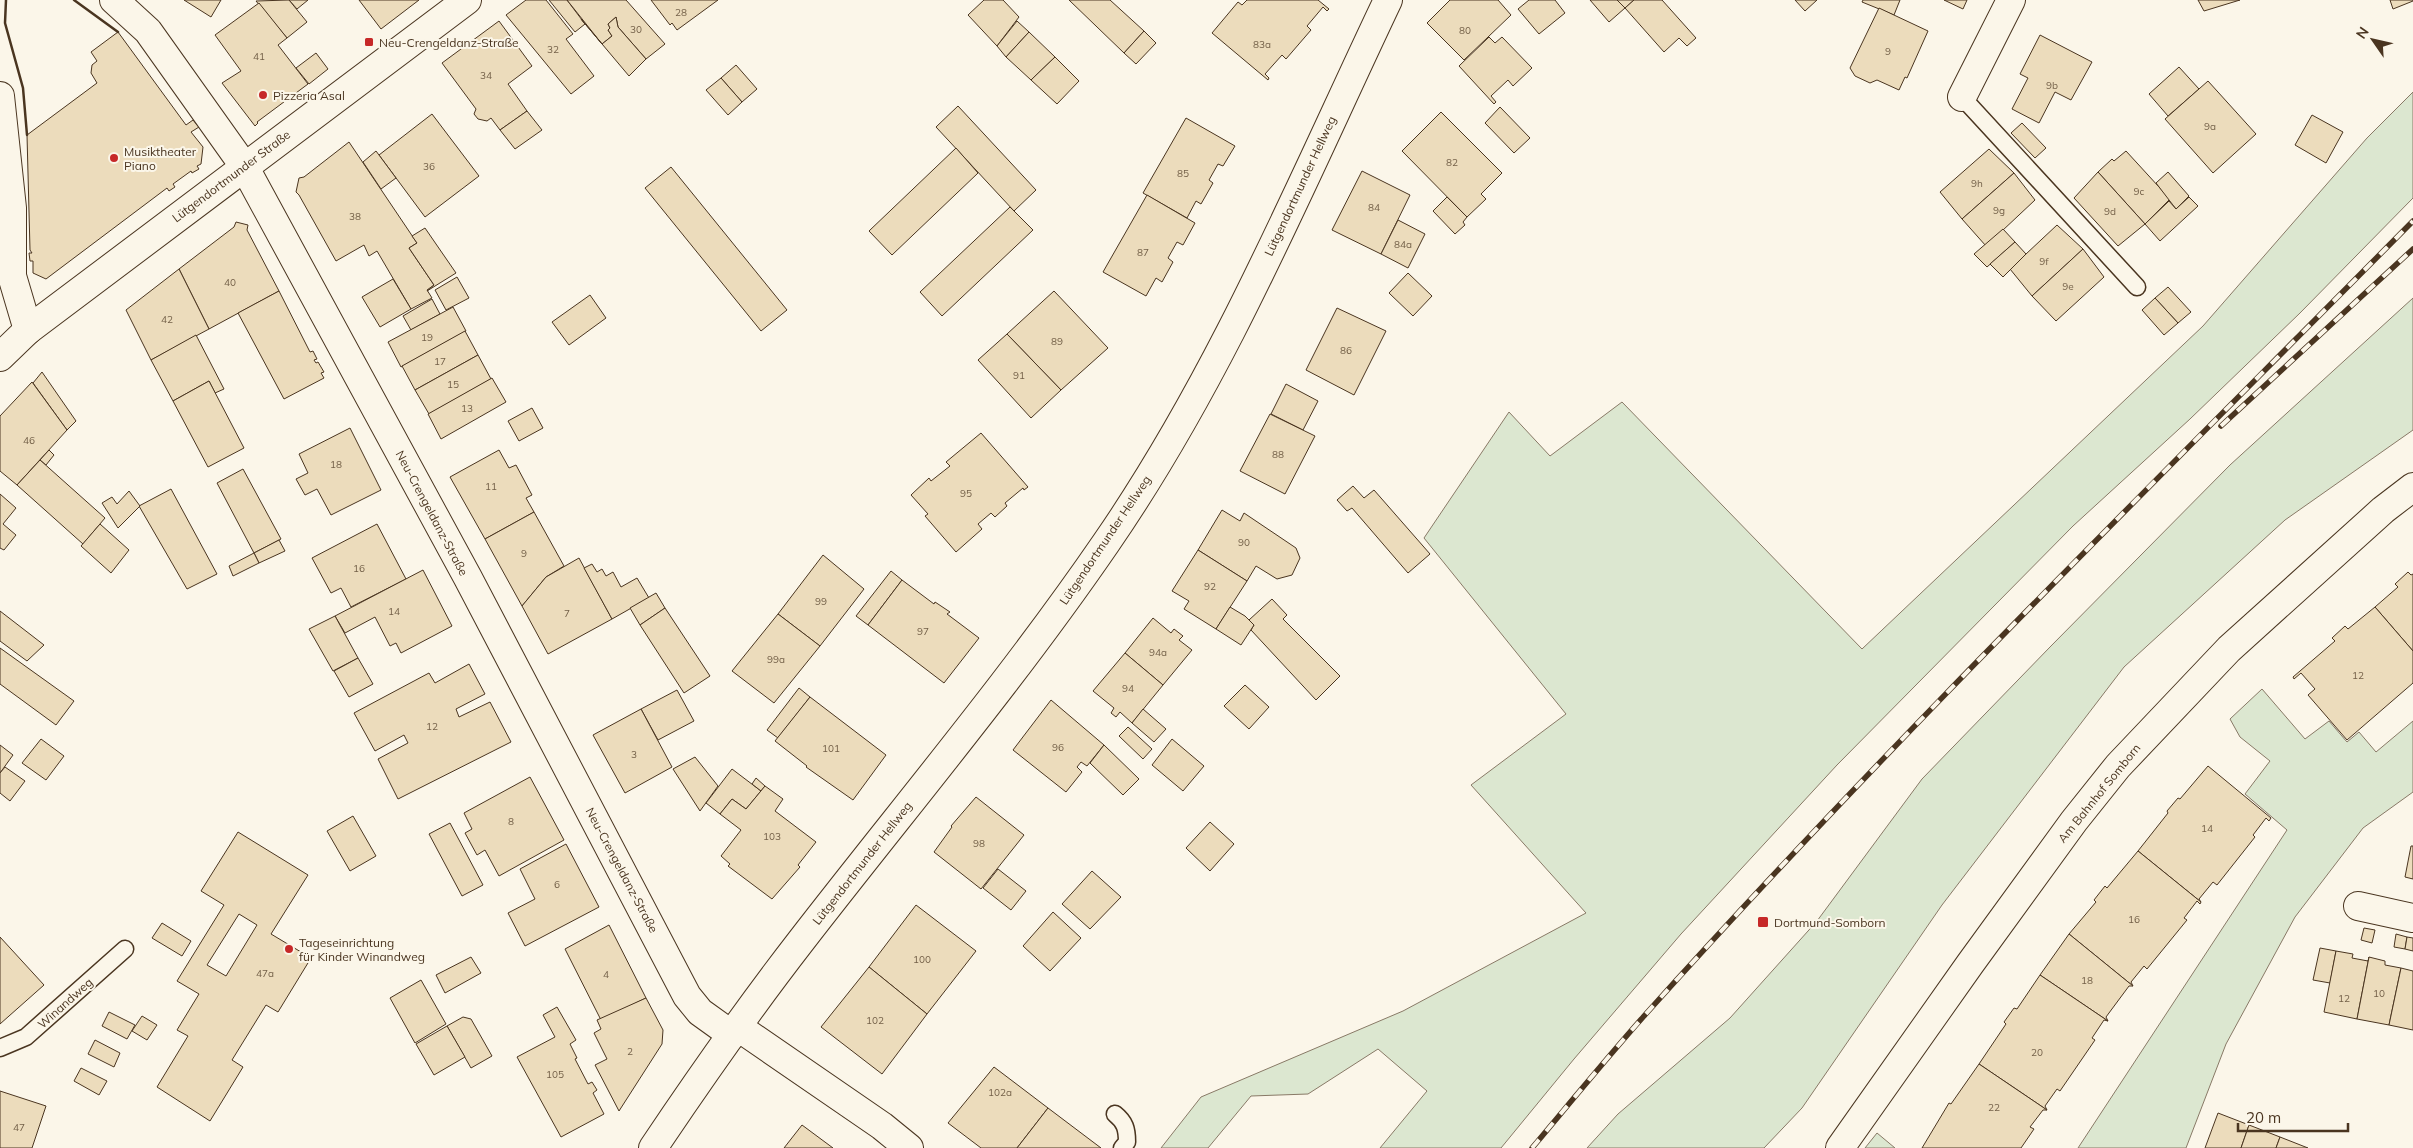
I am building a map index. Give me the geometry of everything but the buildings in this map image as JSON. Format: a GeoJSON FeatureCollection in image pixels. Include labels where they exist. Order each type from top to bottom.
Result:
{"type":"FeatureCollection","features":[{"type":"Feature","properties":{"kind":"street","name":"Neu-Crengeldanz-Straße"},"geometry":{"type":"LineString","coordinates":[[114,0],[148,31],[244,166],[468,578],[687,996],[700,1012],[735,1031]]}},
{"type":"Feature","properties":{"kind":"street","name":"Lütgendortmunder Straße"},"geometry":{"type":"LineString","coordinates":[[0,357],[28,330],[467,0]]}},
{"type":"Feature","properties":{"kind":"street","name":"Lütgendortmunder Hellweg"},"geometry":{"type":"LineString","coordinates":[[653,1148],[798,945],[1040,634],[1106,542],[1150,474],[1198,392],[1252,287],[1388,0]]}},
{"type":"Feature","properties":{"kind":"street"},"geometry":{"type":"LineString","coordinates":[[1962,97],[2011,0]]}},
{"type":"Feature","properties":{"kind":"street"},"geometry":{"type":"LineString","coordinates":[[0,96],[12,208],[12,276],[28,330]]}},
{"type":"Feature","properties":{"kind":"street","name":"Am Bahnhof Somborn"},"geometry":{"type":"LineString","coordinates":[[1840,1148],[2074,821],[2118,766],[2229,649],[2383,510],[2413,486]]}},
{"type":"Feature","properties":{"kind":"street"},"geometry":{"type":"LineString","coordinates":[[2358,906],[2413,918]]}},
{"type":"Feature","properties":{"kind":"street"},"geometry":{"type":"LineString","coordinates":[[735,1031],[882,1126],[909,1148]]}},
{"type":"Feature","properties":{"kind":"lane"},"geometry":{"type":"LineString","coordinates":[[1962,97],[2137,287]]}},
{"type":"Feature","properties":{"kind":"lane","name":"Winandweg"},"geometry":{"type":"LineString","coordinates":[[0,1048],[26,1038],[125,949]]}},
{"type":"Feature","properties":{"kind":"lane"},"geometry":{"type":"LineString","coordinates":[[1115,1114],[1122,1119],[1127,1129],[1128,1142],[1122,1148]]}},
{"type":"Feature","properties":{"kind":"green space"},"geometry":{"type":"Polygon","coordinates":[[[2413,92],[2413,198],[2300,313],[2190,419],[2073,526],[1837,765],[1681,934],[1501,1148],[1380,1148],[1427,1091],[1378,1049],[1308,1094],[1251,1096],[1208,1148],[1161,1148],[1201,1097],[1403,1011],[1586,913],[1471,785],[1566,714],[1424,538],[1509,412],[1550,456],[1622,402],[1862,649],[2203,326],[2367,138],[2413,92]]]}},
{"type":"Feature","properties":{"kind":"green space"},"geometry":{"type":"Polygon","coordinates":[[[2413,298],[2413,430],[2285,520],[2124,667],[1942,905],[1802,1108],[1764,1148],[1587,1148],[1618,1114],[1730,1018],[1817,921],[1922,779],[2050,647],[2230,465],[2413,298]]]}},
{"type":"Feature","properties":{"kind":"green space"},"geometry":{"type":"Polygon","coordinates":[[[2262,689],[2305,739],[2329,721],[2347,742],[2359,732],[2376,752],[2413,721],[2413,792],[2363,828],[2295,917],[2226,1044],[2186,1148],[2078,1148],[2287,830],[2245,794],[2270,761],[2240,737],[2230,719],[2262,689]]]}},
{"type":"Feature","properties":{"kind":"green space"},"geometry":{"type":"Polygon","coordinates":[[[1877,1133],[1895,1148],[1865,1148],[1877,1133]]]}},
{"type":"Feature","properties":{"kind":"railway"},"geometry":{"type":"LineString","coordinates":[[1532,1148],[1644,1016],[1832,813],[2121,515],[2413,221]]}},
{"type":"Feature","properties":{"kind":"railway"},"geometry":{"type":"LineString","coordinates":[[2221,426],[2413,249]]}},
{"type":"Feature","properties":{"kind":"wall"},"geometry":{"type":"LineString","coordinates":[[6,0],[5,23],[23,88],[27,135]]}},
{"type":"Feature","properties":{"kind":"wall"},"geometry":{"type":"LineString","coordinates":[[74,0],[118,32]]}},
{"type":"Feature","properties":{"kind":"place","name":"Neu-Crengeldanz-Straße"},"geometry":{"type":"Point","coordinates":[369,42]}},
{"type":"Feature","properties":{"kind":"place","name":"Pizzeria Asal"},"geometry":{"type":"Point","coordinates":[263,95]}},
{"type":"Feature","properties":{"kind":"place","name":"Musiktheater Piano"},"geometry":{"type":"Point","coordinates":[114,158]}},
{"type":"Feature","properties":{"kind":"place","name":"Dortmund-Somborn"},"geometry":{"type":"Point","coordinates":[1763,922]}},
{"type":"Feature","properties":{"kind":"place","name":"Tageseinrichtung für Kinder Winandweg"},"geometry":{"type":"Point","coordinates":[289,949]}}]}
